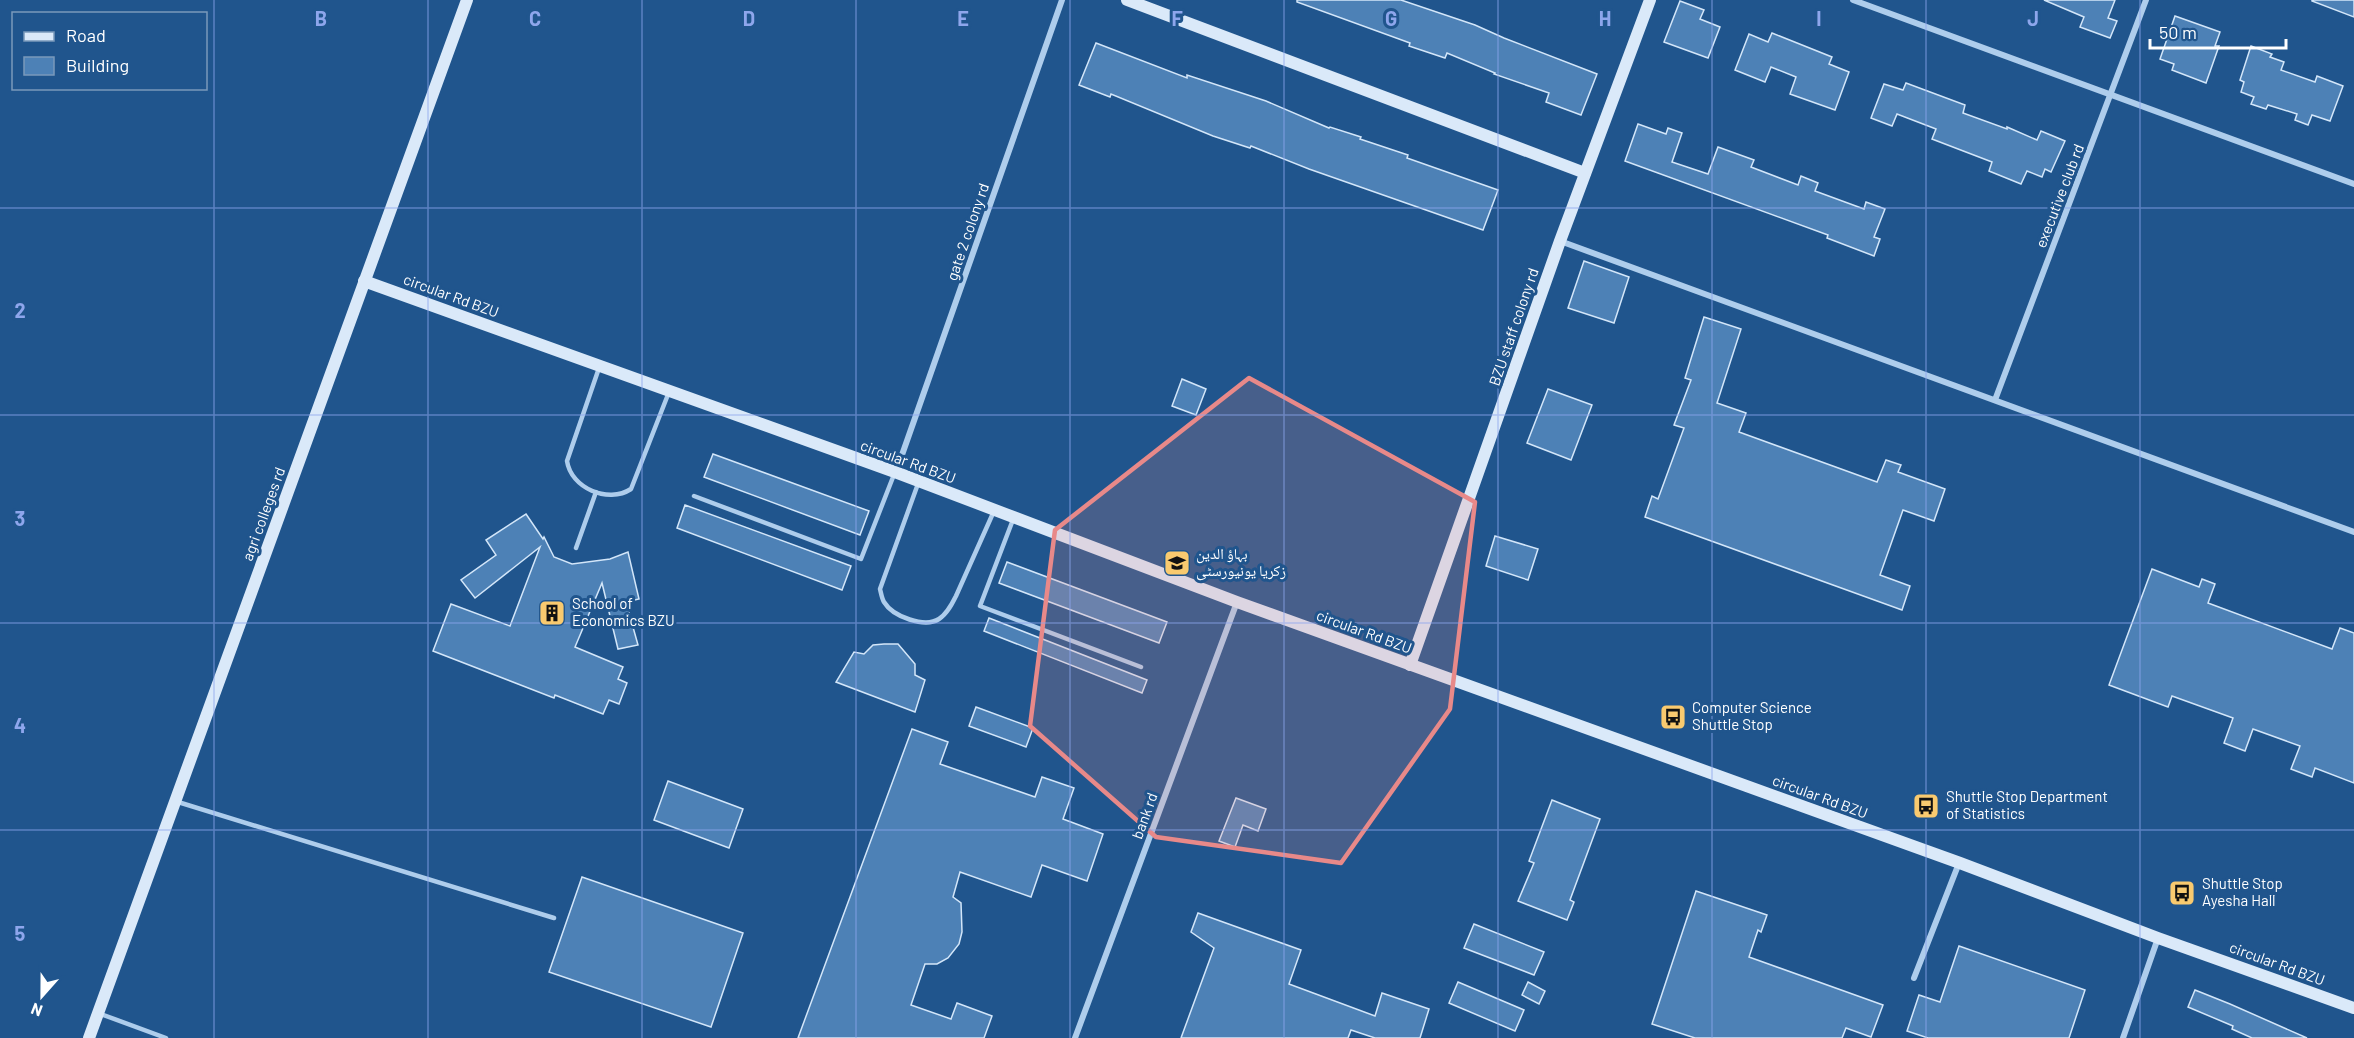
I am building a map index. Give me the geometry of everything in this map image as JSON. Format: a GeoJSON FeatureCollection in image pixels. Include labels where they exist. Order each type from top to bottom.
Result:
{"type":"FeatureCollection","features":[{"type":"Feature","properties":{"kind":"street","name":"agri colleges rd"},"geometry":{"type":"LineString","coordinates":[[89,1038],[467,0]]}},
{"type":"Feature","properties":{"kind":"street","name":"gate 2 colony rd"},"geometry":{"type":"LineString","coordinates":[[896,472],[1062,0]]}},
{"type":"Feature","properties":{"kind":"street"},"geometry":{"type":"LineString","coordinates":[[1127,0],[1585,173]]}},
{"type":"Feature","properties":{"kind":"street","name":"BZU staff colony rd"},"geometry":{"type":"LineString","coordinates":[[1410,665],[1560,241],[1650,0]]}},
{"type":"Feature","properties":{"kind":"street"},"geometry":{"type":"LineString","coordinates":[[1853,0],[2354,184]]}},
{"type":"Feature","properties":{"kind":"street","name":"executive club rd"},"geometry":{"type":"LineString","coordinates":[[1995,400],[2146,0]]}},
{"type":"Feature","properties":{"kind":"street"},"geometry":{"type":"LineString","coordinates":[[1560,241],[2354,532]]}},
{"type":"Feature","properties":{"kind":"street","name":"circular Rd BZU"},"geometry":{"type":"LineString","coordinates":[[364,281],[896,472],[1237,602],[1960,862],[2158,938],[2354,1008]]}},
{"type":"Feature","properties":{"kind":"street","name":"bank rd"},"geometry":{"type":"LineString","coordinates":[[1075,1038],[1237,602]]}},
{"type":"Feature","properties":{"kind":"street"},"geometry":{"type":"LineString","coordinates":[[1914,978],[1960,862]]}},
{"type":"Feature","properties":{"kind":"street"},"geometry":{"type":"LineString","coordinates":[[2123,1038],[2158,938]]}},
{"type":"Feature","properties":{"kind":"lane"},"geometry":{"type":"LineString","coordinates":[[600,366],[567,461],[569,472],[580,483],[596,492],[613,496],[623,495],[632,489],[669,391]]}},
{"type":"Feature","properties":{"kind":"lane"},"geometry":{"type":"LineString","coordinates":[[694,496],[861,559],[896,472]]}},
{"type":"Feature","properties":{"kind":"lane"},"geometry":{"type":"LineString","coordinates":[[919,481],[880,589],[884,603],[894,612],[914,620],[928,623],[940,618],[948,609],[957,596],[995,510]]}},
{"type":"Feature","properties":{"kind":"lane"},"geometry":{"type":"LineString","coordinates":[[576,548],[596,492]]}},
{"type":"Feature","properties":{"kind":"lane"},"geometry":{"type":"LineString","coordinates":[[1014,517],[980,606],[1142,668]]}},
{"type":"Feature","properties":{"kind":"lane"},"geometry":{"type":"LineString","coordinates":[[175,801],[554,918]]}},
{"type":"Feature","properties":{"kind":"lane"},"geometry":{"type":"LineString","coordinates":[[98,1013],[166,1038]]}},
{"type":"Feature","properties":{"kind":"highlighted area"},"geometry":{"type":"Polygon","coordinates":[[[1249,378],[1475,502],[1450,709],[1341,863],[1156,837],[1030,726],[1055,530],[1249,378]]]}},
{"type":"Feature","properties":{"kind":"building"},"geometry":{"type":"Polygon","coordinates":[[[1297,0],[1401,0],[1475,25],[1597,74],[1581,115],[1546,102],[1549,93],[1494,74],[1447,53],[1445,58],[1409,46],[1410,43],[1297,2],[1297,0]]]}},
{"type":"Feature","properties":{"kind":"building"},"geometry":{"type":"Polygon","coordinates":[[[2044,0],[2115,0],[2108,18],[2117,21],[2110,38],[2080,27],[2084,17],[2044,0]]]}},
{"type":"Feature","properties":{"kind":"building"},"geometry":{"type":"Polygon","coordinates":[[[2354,0],[2354,17],[2312,1],[2354,0]]]}},
{"type":"Feature","properties":{"kind":"building"},"geometry":{"type":"Polygon","coordinates":[[[1680,1],[1704,10],[1700,19],[1720,27],[1708,58],[1664,42],[1680,1]]]}},
{"type":"Feature","properties":{"kind":"building"},"geometry":{"type":"Polygon","coordinates":[[[2175,16],[2220,32],[2215,46],[2219,46],[2206,83],[2172,70],[2174,64],[2160,59],[2175,16]]]}},
{"type":"Feature","properties":{"kind":"building"},"geometry":{"type":"Polygon","coordinates":[[[1772,33],[1832,57],[1829,64],[1849,72],[1835,110],[1790,94],[1796,77],[1771,67],[1765,82],[1735,70],[1749,34],[1768,42],[1772,33]]]}},
{"type":"Feature","properties":{"kind":"building"},"geometry":{"type":"Polygon","coordinates":[[[1096,43],[1187,78],[1187,75],[1266,101],[1329,128],[1361,137],[1360,139],[1408,155],[1407,158],[1498,190],[1483,230],[1309,169],[1251,146],[1250,148],[1213,136],[1111,94],[1110,97],[1079,85],[1096,43]]]}},
{"type":"Feature","properties":{"kind":"building"},"geometry":{"type":"Polygon","coordinates":[[[2251,46],[2272,54],[2270,57],[2284,62],[2281,70],[2315,82],[2317,76],[2343,86],[2330,121],[2312,115],[2308,125],[2295,120],[2297,114],[2268,105],[2266,109],[2251,104],[2254,97],[2241,92],[2244,82],[2240,80],[2251,46]]]}},
{"type":"Feature","properties":{"kind":"building"},"geometry":{"type":"Polygon","coordinates":[[[1906,83],[1965,105],[1963,113],[2007,129],[2007,127],[2037,140],[2041,131],[2065,141],[2051,172],[2045,169],[2042,177],[2027,171],[2021,184],[1989,171],[1992,162],[1932,139],[1936,129],[1897,114],[1892,126],[1871,118],[1884,84],[1903,90],[1906,83]]]}},
{"type":"Feature","properties":{"kind":"building"},"geometry":{"type":"Polygon","coordinates":[[[1638,124],[1666,134],[1668,128],[1682,133],[1672,162],[1708,174],[1718,147],[1754,160],[1751,167],[1798,185],[1801,176],[1818,183],[1815,191],[1864,209],[1866,202],[1885,209],[1874,237],[1880,239],[1874,256],[1827,238],[1828,235],[1625,161],[1638,124]]]}},
{"type":"Feature","properties":{"kind":"building"},"geometry":{"type":"Polygon","coordinates":[[[1584,261],[1629,277],[1614,323],[1568,308],[1584,261]]]}},
{"type":"Feature","properties":{"kind":"building"},"geometry":{"type":"Polygon","coordinates":[[[1704,317],[1741,329],[1717,403],[1746,413],[1739,432],[1877,482],[1886,460],[1901,465],[1898,472],[1945,489],[1934,521],[1903,510],[1880,575],[1910,586],[1902,610],[1645,517],[1652,496],[1658,499],[1684,428],[1674,425],[1691,380],[1685,378],[1704,317]]]}},
{"type":"Feature","properties":{"kind":"building"},"geometry":{"type":"Polygon","coordinates":[[[1182,379],[1206,389],[1196,415],[1172,406],[1182,379]]]}},
{"type":"Feature","properties":{"kind":"building"},"geometry":{"type":"Polygon","coordinates":[[[1548,389],[1592,405],[1571,460],[1527,443],[1548,389]]]}},
{"type":"Feature","properties":{"kind":"building"},"geometry":{"type":"Polygon","coordinates":[[[713,454],[869,511],[860,535],[704,477],[713,454]]]}},
{"type":"Feature","properties":{"kind":"building"},"geometry":{"type":"Polygon","coordinates":[[[685,505],[851,566],[842,590],[677,528],[685,505]]]}},
{"type":"Feature","properties":{"kind":"building","name":"School of Economics BZU"},"geometry":{"type":"Polygon","coordinates":[[[526,514],[543,539],[544,537],[554,557],[572,564],[610,559],[628,552],[639,599],[626,602],[638,645],[618,649],[602,583],[575,647],[623,667],[618,679],[627,683],[619,704],[609,700],[603,714],[555,695],[554,698],[433,651],[451,604],[510,626],[540,547],[475,598],[461,580],[496,555],[486,540],[526,514]]]}},
{"type":"Feature","properties":{"kind":"building"},"geometry":{"type":"Polygon","coordinates":[[[1495,536],[1538,549],[1528,580],[1486,566],[1495,536]]]}},
{"type":"Feature","properties":{"kind":"building"},"geometry":{"type":"Polygon","coordinates":[[[1007,562],[1167,622],[1159,643],[999,583],[1007,562]]]}},
{"type":"Feature","properties":{"kind":"building"},"geometry":{"type":"Polygon","coordinates":[[[2152,569],[2199,587],[2202,579],[2215,584],[2208,603],[2332,649],[2340,628],[2354,633],[2354,783],[2315,768],[2312,777],[2291,769],[2300,746],[2253,729],[2245,751],[2224,743],[2233,718],[2172,696],[2168,707],[2109,685],[2152,569]]]}},
{"type":"Feature","properties":{"kind":"building"},"geometry":{"type":"Polygon","coordinates":[[[989,618],[1147,680],[1142,693],[984,631],[989,618]]]}},
{"type":"Feature","properties":{"kind":"building"},"geometry":{"type":"Polygon","coordinates":[[[898,644],[915,664],[915,675],[925,680],[915,712],[836,682],[854,652],[864,654],[873,645],[898,644]]]}},
{"type":"Feature","properties":{"kind":"building"},"geometry":{"type":"Polygon","coordinates":[[[976,707],[1033,728],[1026,747],[969,726],[976,707]]]}},
{"type":"Feature","properties":{"kind":"building"},"geometry":{"type":"Polygon","coordinates":[[[912,729],[948,742],[940,764],[1035,797],[1042,777],[1074,788],[1063,819],[1103,834],[1087,881],[1042,865],[1031,897],[960,872],[953,897],[961,903],[962,932],[959,944],[948,958],[937,964],[925,964],[911,1005],[951,1019],[957,1003],[992,1016],[984,1038],[798,1038],[912,729]]]}},
{"type":"Feature","properties":{"kind":"building"},"geometry":{"type":"Polygon","coordinates":[[[668,781],[743,809],[729,848],[654,820],[668,781]]]}},
{"type":"Feature","properties":{"kind":"building"},"geometry":{"type":"Polygon","coordinates":[[[1236,798],[1266,809],[1258,831],[1243,825],[1235,847],[1219,841],[1236,798]]]}},
{"type":"Feature","properties":{"kind":"building"},"geometry":{"type":"Polygon","coordinates":[[[1552,800],[1600,819],[1570,900],[1574,902],[1567,920],[1518,901],[1534,863],[1529,861],[1552,800]]]}},
{"type":"Feature","properties":{"kind":"building"},"geometry":{"type":"Polygon","coordinates":[[[582,877],[743,933],[711,1027],[549,972],[582,877]]]}},
{"type":"Feature","properties":{"kind":"building"},"geometry":{"type":"Polygon","coordinates":[[[1696,891],[1767,915],[1761,932],[1758,930],[1749,957],[1883,1005],[1871,1037],[1846,1028],[1842,1038],[1695,1038],[1652,1024],[1696,891]]]}},
{"type":"Feature","properties":{"kind":"building"},"geometry":{"type":"Polygon","coordinates":[[[1198,913],[1301,950],[1289,984],[1375,1016],[1382,993],[1429,1009],[1420,1038],[1375,1038],[1351,1030],[1348,1038],[1181,1038],[1214,948],[1191,932],[1198,913]]]}},
{"type":"Feature","properties":{"kind":"building"},"geometry":{"type":"Polygon","coordinates":[[[1474,924],[1544,952],[1534,975],[1464,948],[1474,924]]]}},
{"type":"Feature","properties":{"kind":"building"},"geometry":{"type":"Polygon","coordinates":[[[1959,946],[2085,990],[2069,1038],[1928,1038],[1907,1031],[1919,995],[1940,1002],[1959,946]]]}},
{"type":"Feature","properties":{"kind":"building"},"geometry":{"type":"Polygon","coordinates":[[[1458,982],[1524,1010],[1515,1031],[1449,1003],[1458,982]]]}},
{"type":"Feature","properties":{"kind":"building"},"geometry":{"type":"Polygon","coordinates":[[[1528,982],[1545,991],[1539,1004],[1522,995],[1528,982]]]}},
{"type":"Feature","properties":{"kind":"building"},"geometry":{"type":"Polygon","coordinates":[[[2195,990],[2307,1038],[2252,1038],[2232,1029],[2233,1026],[2188,1007],[2195,990]]]}},
{"type":"Feature","properties":{"kind":"place","name":"بہاؤ الدین زکریا یونیورسٹی"},"geometry":{"type":"Point","coordinates":[1177,563]}},
{"type":"Feature","properties":{"kind":"place","name":"School of Economics BZU"},"geometry":{"type":"Point","coordinates":[552,613]}},
{"type":"Feature","properties":{"kind":"place","name":"Computer Science Shuttle Stop"},"geometry":{"type":"Point","coordinates":[1673,717]}},
{"type":"Feature","properties":{"kind":"place","name":"Shuttle Stop Department of Statistics"},"geometry":{"type":"Point","coordinates":[1926,806]}},
{"type":"Feature","properties":{"kind":"place","name":"Shuttle Stop Ayesha Hall"},"geometry":{"type":"Point","coordinates":[2182,893]}}]}
